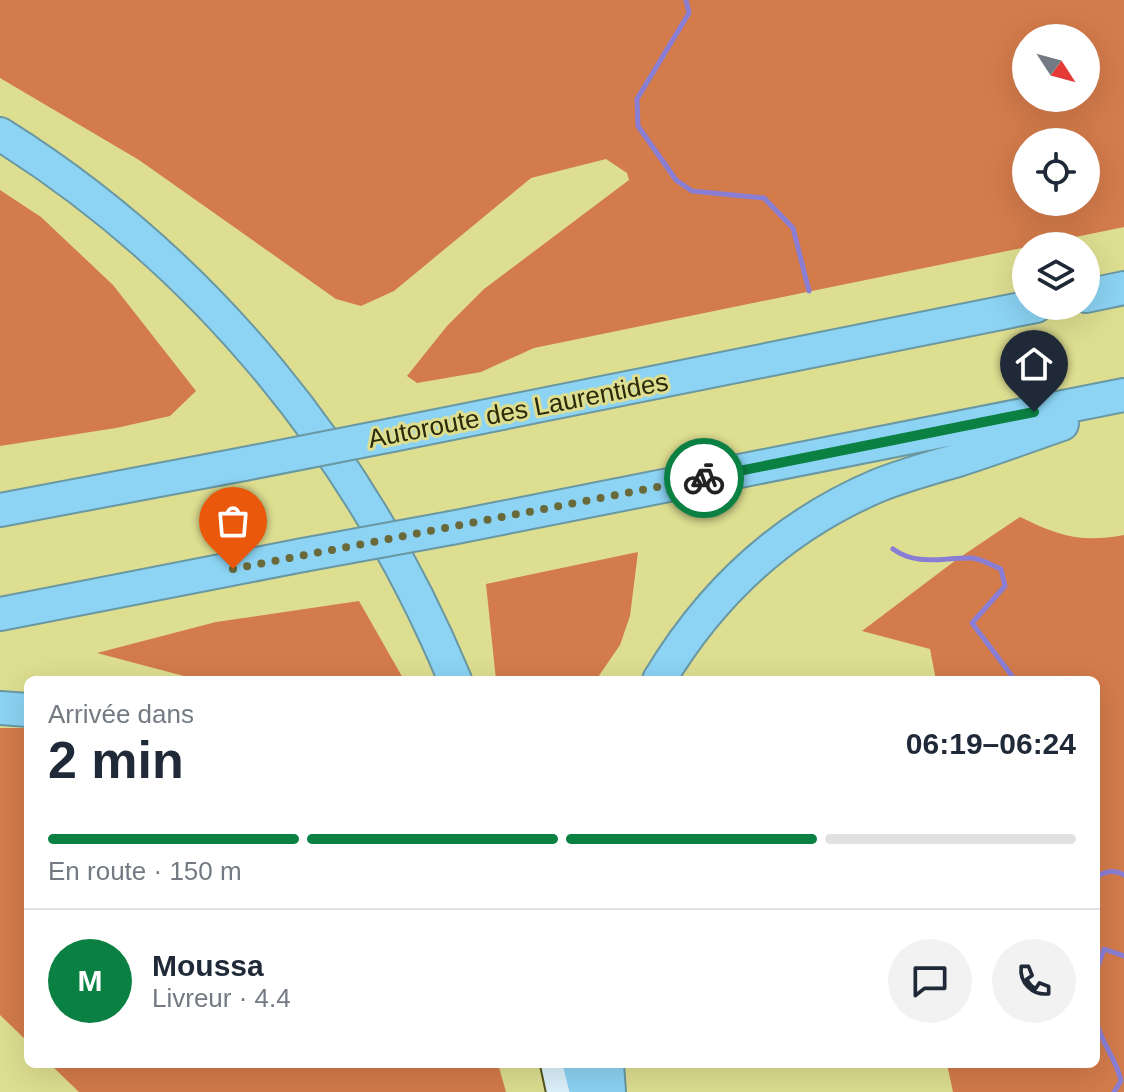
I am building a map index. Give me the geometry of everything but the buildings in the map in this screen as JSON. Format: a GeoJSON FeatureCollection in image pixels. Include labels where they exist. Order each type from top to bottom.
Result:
{"type":"FeatureCollection","features":[{"type":"Feature","properties":{"kind":"highway"},"geometry":{"type":"LineString","coordinates":[[0,134],[90,197],[137,235],[208,302],[265,364],[311,423],[369,509],[417,598],[453,676]]}},
{"type":"Feature","properties":{"kind":"highway"},"geometry":{"type":"LineString","coordinates":[[0,152],[65,197],[133,253],[210,327],[261,385],[351,514],[402,609],[432,676]]}},
{"type":"Feature","properties":{"kind":"highway"},"geometry":{"type":"LineString","coordinates":[[1100,293],[1124,288]]}},
{"type":"Feature","properties":{"kind":"highway","name":"Autoroute des Laurentides"},"geometry":{"type":"LineString","coordinates":[[0,510],[1012,311]]}},
{"type":"Feature","properties":{"kind":"highway"},"geometry":{"type":"LineString","coordinates":[[0,614],[1124,395]]}},
{"type":"Feature","properties":{"kind":"highway"},"geometry":{"type":"LineString","coordinates":[[662,676],[695,624],[736,579],[770,548],[824,512],[878,485],[1124,402]]}},
{"type":"Feature","properties":{"kind":"highway"},"geometry":{"type":"LineString","coordinates":[[0,708],[24,710]]}},
{"type":"Feature","properties":{"kind":"highway"},"geometry":{"type":"LineString","coordinates":[[580,1068],[586,1092]]}},
{"type":"Feature","properties":{"kind":"highway"},"geometry":{"type":"LineString","coordinates":[[607,1068],[609,1092]]}},
{"type":"Feature","properties":{"kind":"main road"},"geometry":{"type":"LineString","coordinates":[[554,1068],[559,1092]]}},
{"type":"Feature","properties":{"kind":"shaded area"},"geometry":{"type":"Polygon","coordinates":[[[0,0],[1124,0],[1124,227],[1100,232],[1012,232],[1012,250],[534,348],[481,372],[417,383],[407,376],[447,326],[484,289],[629,180],[627,173],[606,159],[531,178],[394,291],[361,306],[336,299],[139,160],[0,78],[0,0]]]}},
{"type":"Feature","properties":{"kind":"shaded area"},"geometry":{"type":"Polygon","coordinates":[[[0,190],[41,217],[113,285],[196,391],[170,416],[116,428],[0,446],[0,190]]]}},
{"type":"Feature","properties":{"kind":"shaded area"},"geometry":{"type":"Polygon","coordinates":[[[1020,517],[1070,536],[1095,538],[1124,535],[1124,1092],[953,1092],[948,1068],[1100,1068],[1100,676],[935,676],[930,649],[862,631],[956,560],[1020,517]]]}},
{"type":"Feature","properties":{"kind":"shaded area"},"geometry":{"type":"Polygon","coordinates":[[[638,552],[630,616],[620,645],[599,676],[496,676],[486,584],[638,552]]]}},
{"type":"Feature","properties":{"kind":"shaded area"},"geometry":{"type":"Polygon","coordinates":[[[359,601],[402,676],[184,676],[97,653],[216,622],[359,601]]]}},
{"type":"Feature","properties":{"kind":"shaded area"},"geometry":{"type":"Polygon","coordinates":[[[0,728],[24,728],[24,1038],[0,1015],[0,728]]]}},
{"type":"Feature","properties":{"kind":"shaded area"},"geometry":{"type":"Polygon","coordinates":[[[54,1068],[499,1068],[506,1092],[79,1092],[54,1068]]]}},
{"type":"Feature","properties":{"kind":"waterway"},"geometry":{"type":"LineString","coordinates":[[686,0],[689,13],[637,99],[638,126],[676,180],[692,191],[764,198],[793,228],[809,291]]}},
{"type":"Feature","properties":{"kind":"waterway"},"geometry":{"type":"LineString","coordinates":[[893,549],[912,558],[976,559],[1001,569],[1005,586],[972,623],[1012,676]]}},
{"type":"Feature","properties":{"kind":"waterway"},"geometry":{"type":"LineString","coordinates":[[1100,875],[1110,872],[1124,875]]}},
{"type":"Feature","properties":{"kind":"waterway"},"geometry":{"type":"LineString","coordinates":[[1100,960],[1104,949],[1124,956]]}},
{"type":"Feature","properties":{"kind":"waterway"},"geometry":{"type":"LineString","coordinates":[[1100,1033],[1121,1081],[1114,1092]]}},
{"type":"Feature","properties":{"kind":"way so far"},"geometry":{"type":"LineString","coordinates":[[233,569],[704,478]]}},
{"type":"Feature","properties":{"kind":"route"},"geometry":{"type":"LineString","coordinates":[[704,478],[1034,412]]}}]}
